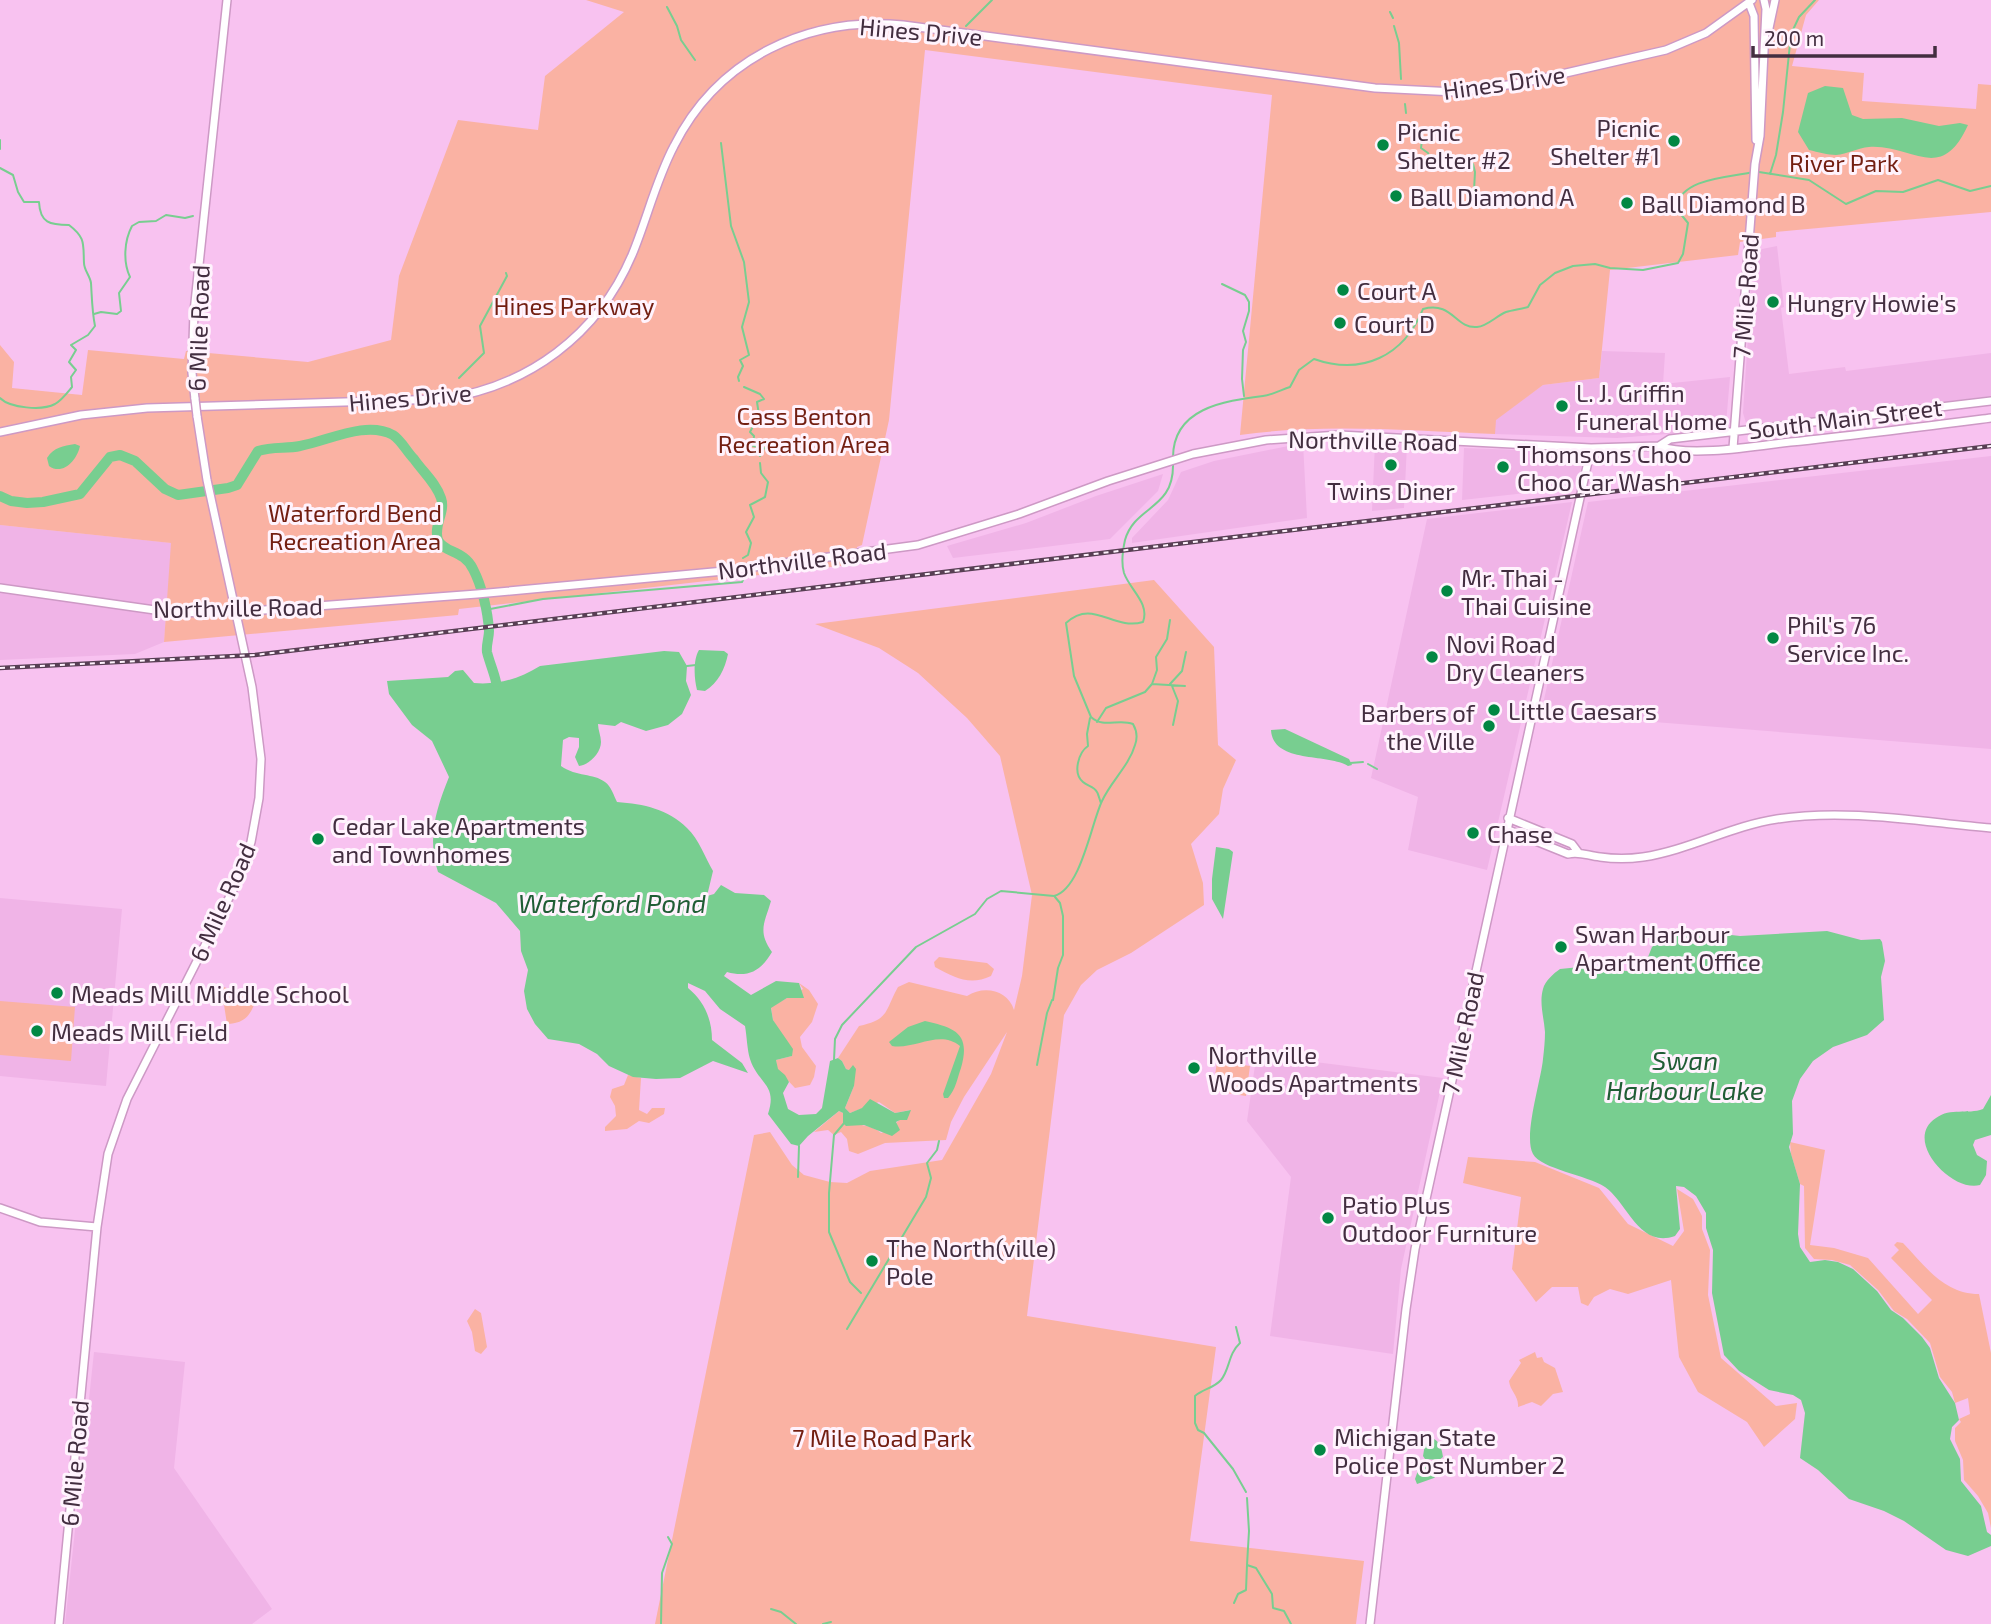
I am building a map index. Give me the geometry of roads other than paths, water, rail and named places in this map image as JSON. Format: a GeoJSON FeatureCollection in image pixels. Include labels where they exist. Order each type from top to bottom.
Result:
{"type":"FeatureCollection","features":[{"type":"Feature","properties":{"kind":"street","name":"6 Mile Road"},"geometry":{"type":"LineString","coordinates":[[59,1624],[104,1175],[120,1114],[217,922],[251,842],[259,798],[261,758],[252,687],[211,501],[192,373],[194,312],[227,0]]}},
{"type":"Feature","properties":{"kind":"street","name":"7 Mile Road"},"geometry":{"type":"LineString","coordinates":[[1732,448],[1758,143],[1766,9],[1764,0]]}},
{"type":"Feature","properties":{"kind":"street"},"geometry":{"type":"LineString","coordinates":[[1763,70],[1775,0]]}},
{"type":"Feature","properties":{"kind":"street","name":"7 Mile Road"},"geometry":{"type":"LineString","coordinates":[[1751,1],[1754,16],[1755,137],[1758,143]]}},
{"type":"Feature","properties":{"kind":"street","name":"Hines Drive"},"geometry":{"type":"LineString","coordinates":[[0,432],[81,415],[147,408],[442,399],[480,392],[513,380],[546,361],[568,344],[589,323],[612,293],[635,246],[673,146],[703,101],[733,73],[760,54],[799,36],[829,27],[874,23],[904,25],[1375,88],[1455,92],[1522,83],[1665,51],[1706,33],[1751,1]]}},
{"type":"Feature","properties":{"kind":"street","name":"South Main Street"},"geometry":{"type":"LineString","coordinates":[[1659,446],[1670,439],[1991,401]]}},
{"type":"Feature","properties":{"kind":"street","name":"South Main Street"},"geometry":{"type":"LineString","coordinates":[[1591,448],[1732,448],[1991,418]]}},
{"type":"Feature","properties":{"kind":"street","name":"Northville Road"},"geometry":{"type":"LineString","coordinates":[[0,588],[176,613],[477,594],[724,571],[918,545],[1019,514],[1164,463],[1254,442],[1316,435],[1591,448]]}},
{"type":"Feature","properties":{"kind":"street","name":"7 Mile Road"},"geometry":{"type":"LineString","coordinates":[[1370,1624],[1412,1271],[1508,818],[1591,448]]}},
{"type":"Feature","properties":{"kind":"street"},"geometry":{"type":"LineString","coordinates":[[1506,830],[1569,854],[1578,852],[1599,857],[1644,857],[1750,825],[1801,816],[1846,816],[1991,828]]}},
{"type":"Feature","properties":{"kind":"street"},"geometry":{"type":"LineString","coordinates":[[1508,818],[1572,844],[1578,852]]}},
{"type":"Feature","properties":{"kind":"street"},"geometry":{"type":"LineString","coordinates":[[0,1208],[40,1222],[97,1227]]}},
{"type":"Feature","properties":{"kind":"water"},"geometry":{"type":"Polygon","coordinates":[[[1825,86],[1843,88],[1852,115],[1863,119],[1902,118],[1939,126],[1960,123],[1968,125],[1958,143],[1936,158],[1869,147],[1836,155],[1809,150],[1798,132],[1808,93],[1825,86]]]}},
{"type":"Feature","properties":{"kind":"water"},"geometry":{"type":"Polygon","coordinates":[[[75,444],[80,446],[69,465],[59,469],[49,466],[47,458],[53,451],[75,444]]]}},
{"type":"Feature","properties":{"kind":"water"},"geometry":{"type":"Polygon","coordinates":[[[699,650],[724,651],[728,654],[720,675],[705,691],[697,690],[695,680],[695,664],[699,650]]]}},
{"type":"Feature","properties":{"kind":"water","name":"Waterford Pond"},"geometry":{"type":"Polygon","coordinates":[[[664,651],[679,652],[687,666],[686,681],[691,695],[682,714],[668,725],[646,731],[621,722],[615,726],[598,724],[601,742],[594,758],[579,766],[575,757],[579,738],[569,737],[563,740],[561,766],[605,782],[617,802],[655,809],[672,816],[687,828],[713,871],[707,896],[714,894],[721,885],[735,893],[764,895],[771,901],[764,932],[772,952],[763,964],[753,971],[741,974],[727,972],[724,976],[751,995],[776,981],[799,983],[804,998],[787,998],[771,1008],[773,1020],[793,1049],[792,1056],[776,1060],[778,1069],[789,1082],[783,1093],[788,1109],[799,1115],[816,1114],[822,1108],[830,1061],[838,1058],[846,1069],[849,1070],[853,1065],[856,1069],[854,1086],[845,1108],[850,1113],[862,1108],[870,1099],[895,1113],[911,1110],[907,1120],[896,1122],[900,1130],[892,1136],[864,1125],[846,1126],[843,1123],[843,1113],[839,1111],[799,1146],[791,1144],[768,1114],[771,1096],[750,1059],[745,1026],[720,1009],[705,991],[688,983],[688,988],[706,1011],[712,1040],[742,1063],[748,1073],[713,1061],[680,1078],[633,1077],[609,1066],[597,1054],[579,1044],[548,1039],[527,1009],[524,991],[528,970],[521,951],[520,931],[496,903],[438,872],[433,847],[434,824],[449,777],[432,741],[412,725],[389,694],[387,681],[448,677],[455,671],[463,670],[474,683],[491,683],[516,678],[540,666],[664,651]]]}},
{"type":"Feature","properties":{"kind":"water"},"geometry":{"type":"Polygon","coordinates":[[[1285,729],[1349,759],[1352,765],[1303,756],[1281,748],[1274,741],[1271,730],[1285,729]]]}},
{"type":"Feature","properties":{"kind":"water"},"geometry":{"type":"Polygon","coordinates":[[[1216,847],[1233,852],[1223,919],[1212,899],[1216,847]]]}},
{"type":"Feature","properties":{"kind":"water","name":"Swan Harbour Lake"},"geometry":{"type":"Polygon","coordinates":[[[1679,929],[1740,936],[1827,931],[1861,940],[1880,939],[1882,942],[1885,961],[1881,977],[1884,1020],[1867,1035],[1833,1047],[1813,1061],[1800,1079],[1792,1101],[1793,1134],[1789,1147],[1800,1184],[1800,1247],[1810,1262],[1838,1262],[1853,1269],[1930,1348],[1939,1378],[1955,1403],[1959,1420],[1952,1427],[1950,1439],[1960,1459],[1961,1481],[1981,1506],[1987,1532],[1991,1535],[1991,1546],[1968,1556],[1946,1550],[1904,1521],[1849,1499],[1818,1470],[1800,1458],[1805,1413],[1801,1400],[1793,1395],[1769,1390],[1739,1371],[1724,1355],[1712,1293],[1713,1250],[1706,1228],[1706,1213],[1696,1196],[1684,1187],[1676,1186],[1680,1229],[1675,1236],[1652,1236],[1635,1222],[1605,1187],[1545,1164],[1533,1154],[1530,1135],[1544,1052],[1545,1032],[1541,1000],[1546,983],[1560,969],[1590,966],[1626,971],[1640,970],[1644,967],[1652,947],[1666,935],[1679,929]]]}},
{"type":"Feature","properties":{"kind":"water"},"geometry":{"type":"Polygon","coordinates":[[[925,1021],[945,1026],[962,1040],[964,1056],[955,1087],[948,1098],[944,1098],[943,1094],[960,1046],[944,1039],[901,1046],[892,1046],[889,1042],[908,1027],[925,1021]]]}},
{"type":"Feature","properties":{"kind":"water"},"geometry":{"type":"Polygon","coordinates":[[[1991,1095],[1991,1135],[1975,1140],[1973,1145],[1977,1155],[1987,1161],[1986,1175],[1980,1185],[1969,1185],[1957,1181],[1935,1163],[1925,1139],[1927,1128],[1936,1118],[1947,1113],[1983,1109],[1991,1095]]]}},
{"type":"Feature","properties":{"kind":"water"},"geometry":{"type":"Polygon","coordinates":[[[1431,1438],[1437,1441],[1441,1448],[1443,1457],[1439,1460],[1425,1459],[1423,1456],[1425,1444],[1430,1443],[1431,1438]]]}},
{"type":"Feature","properties":{"kind":"water"},"geometry":{"type":"Polygon","coordinates":[[[1421,1462],[1428,1466],[1437,1466],[1439,1473],[1434,1478],[1417,1484],[1415,1479],[1421,1462]]]}},
{"type":"Feature","properties":{"kind":"waterway"},"geometry":{"type":"LineString","coordinates":[[966,26],[992,0]]}},
{"type":"Feature","properties":{"kind":"waterway"},"geometry":{"type":"LineString","coordinates":[[1770,174],[1783,112],[1791,34],[1799,17],[1815,0]]}},
{"type":"Feature","properties":{"kind":"waterway"},"geometry":{"type":"LineString","coordinates":[[667,7],[681,40],[695,60]]}},
{"type":"Feature","properties":{"kind":"waterway"},"geometry":{"type":"LineString","coordinates":[[1390,12],[1393,18]]}},
{"type":"Feature","properties":{"kind":"waterway"},"geometry":{"type":"LineString","coordinates":[[1394,26],[1399,43],[1401,79]]}},
{"type":"Feature","properties":{"kind":"waterway"},"geometry":{"type":"LineString","coordinates":[[1405,104],[1406,113]]}},
{"type":"Feature","properties":{"kind":"waterway"},"geometry":{"type":"LineString","coordinates":[[1414,125],[1422,140],[1421,148],[1430,158],[1473,164],[1474,190]]}},
{"type":"Feature","properties":{"kind":"waterway"},"geometry":{"type":"LineString","coordinates":[[0,140],[0,149]]}},
{"type":"Feature","properties":{"kind":"waterway"},"geometry":{"type":"LineString","coordinates":[[721,143],[731,226],[744,262],[749,302],[742,327],[749,355],[740,360],[743,366],[739,381]]}},
{"type":"Feature","properties":{"kind":"waterway"},"geometry":{"type":"LineString","coordinates":[[0,168],[13,175],[24,202],[39,202],[44,219],[69,225],[81,238],[84,266],[91,283],[95,326],[88,335],[71,345],[76,350],[69,362],[76,370],[71,377],[72,387],[58,402],[49,406],[26,407],[0,398]]}},
{"type":"Feature","properties":{"kind":"waterway"},"geometry":{"type":"LineString","coordinates":[[1173,459],[1175,442],[1181,428],[1203,410],[1232,401],[1270,395],[1290,387],[1299,370],[1314,359],[1349,365],[1379,358],[1405,339],[1423,309],[1441,309],[1464,324],[1477,327],[1506,312],[1528,307],[1540,285],[1555,273],[1573,266],[1595,264],[1610,268],[1643,270],[1678,263],[1683,254],[1688,223],[1675,207],[1680,197],[1697,184],[1753,172]]}},
{"type":"Feature","properties":{"kind":"waterway"},"geometry":{"type":"LineString","coordinates":[[1759,172],[1809,180],[1846,204],[1876,191],[1903,192],[1938,180],[1970,191],[1991,186]]}},
{"type":"Feature","properties":{"kind":"waterway"},"geometry":{"type":"LineString","coordinates":[[94,314],[117,314],[121,311],[119,293],[130,277],[125,252],[132,226],[139,222],[156,221],[166,215],[185,218],[193,216]]}},
{"type":"Feature","properties":{"kind":"waterway"},"geometry":{"type":"LineString","coordinates":[[459,378],[484,353],[480,326],[507,276],[506,273]]}},
{"type":"Feature","properties":{"kind":"waterway"},"geometry":{"type":"LineString","coordinates":[[1222,284],[1245,295],[1249,302],[1243,331],[1246,342],[1243,350],[1244,396]]}},
{"type":"Feature","properties":{"kind":"waterway"},"geometry":{"type":"LineString","coordinates":[[744,387],[760,394],[764,399],[757,402],[759,415],[750,432],[754,436],[753,446],[764,448],[760,456]]}},
{"type":"Feature","properties":{"kind":"waterway"},"geometry":{"type":"LineString","coordinates":[[0,496],[27,503],[80,494],[110,457],[120,455],[135,461],[165,489],[178,495],[228,488],[237,485],[258,451],[300,446],[359,431],[382,431],[393,435],[433,482],[439,493],[442,508],[437,529],[438,540],[465,558],[476,576],[486,608],[489,631],[487,652],[496,682]]}},
{"type":"Feature","properties":{"kind":"waterway"},"geometry":{"type":"LineString","coordinates":[[743,558],[748,555],[751,543],[746,532],[754,517],[750,505],[765,497],[768,482],[761,473],[760,463]]}},
{"type":"Feature","properties":{"kind":"waterway"},"geometry":{"type":"LineString","coordinates":[[834,1060],[835,1039],[842,1025],[916,947],[975,914],[987,899],[1001,891],[1054,896],[1063,891],[1078,869],[1102,801],[1129,760],[1137,737],[1133,724],[1106,723],[1091,717],[1074,676],[1066,623],[1085,614],[1132,624],[1143,622],[1142,603],[1124,573],[1124,544],[1137,520],[1161,499],[1167,490],[1172,479],[1173,464]]}},
{"type":"Feature","properties":{"kind":"waterway"},"geometry":{"type":"LineString","coordinates":[[485,610],[543,599],[742,582],[744,578]]}},
{"type":"Feature","properties":{"kind":"waterway"},"geometry":{"type":"LineString","coordinates":[[1152,684],[1157,670],[1156,657],[1167,639],[1170,620]]}},
{"type":"Feature","properties":{"kind":"waterway"},"geometry":{"type":"LineString","coordinates":[[1170,684],[1182,671],[1186,652]]}},
{"type":"Feature","properties":{"kind":"waterway"},"geometry":{"type":"LineString","coordinates":[[687,666],[696,665]]}},
{"type":"Feature","properties":{"kind":"waterway"},"geometry":{"type":"LineString","coordinates":[[1097,722],[1106,708],[1145,692],[1152,684],[1185,686]]}},
{"type":"Feature","properties":{"kind":"waterway"},"geometry":{"type":"LineString","coordinates":[[1172,686],[1178,701],[1173,725]]}},
{"type":"Feature","properties":{"kind":"waterway"},"geometry":{"type":"LineString","coordinates":[[1090,718],[1088,746],[1077,768],[1083,782],[1096,790],[1101,803]]}},
{"type":"Feature","properties":{"kind":"waterway"},"geometry":{"type":"LineString","coordinates":[[1350,763],[1363,762]]}},
{"type":"Feature","properties":{"kind":"waterway"},"geometry":{"type":"LineString","coordinates":[[1368,764],[1377,769]]}},
{"type":"Feature","properties":{"kind":"waterway"},"geometry":{"type":"LineString","coordinates":[[1053,1000],[1063,955],[1063,916],[1060,903],[1055,897]]}},
{"type":"Feature","properties":{"kind":"waterway"},"geometry":{"type":"LineString","coordinates":[[1037,1065],[1052,1000]]}},
{"type":"Feature","properties":{"kind":"waterway"},"geometry":{"type":"LineString","coordinates":[[845,1122],[834,1135],[829,1232],[850,1282],[861,1293]]}},
{"type":"Feature","properties":{"kind":"waterway"},"geometry":{"type":"LineString","coordinates":[[847,1329],[926,1197],[931,1178],[927,1163],[937,1150],[939,1141]]}},
{"type":"Feature","properties":{"kind":"waterway"},"geometry":{"type":"LineString","coordinates":[[798,1177],[799,1146]]}},
{"type":"Feature","properties":{"kind":"waterway"},"geometry":{"type":"LineString","coordinates":[[1236,1327],[1240,1343],[1233,1352],[1224,1376],[1215,1385],[1195,1396],[1195,1423],[1198,1430],[1204,1433],[1233,1469],[1246,1492]]}},
{"type":"Feature","properties":{"kind":"waterway"},"geometry":{"type":"LineString","coordinates":[[1247,1498],[1247,1565],[1256,1568],[1272,1594],[1273,1608],[1284,1611],[1291,1624]]}},
{"type":"Feature","properties":{"kind":"waterway"},"geometry":{"type":"LineString","coordinates":[[661,1624],[662,1573],[672,1544],[668,1537]]}},
{"type":"Feature","properties":{"kind":"waterway"},"geometry":{"type":"LineString","coordinates":[[1234,1603],[1238,1594],[1246,1590],[1247,1565]]}},
{"type":"Feature","properties":{"kind":"waterway"},"geometry":{"type":"LineString","coordinates":[[771,1609],[781,1612],[796,1624]]}},
{"type":"Feature","properties":{"kind":"waterway"},"geometry":{"type":"LineString","coordinates":[[823,1624],[831,1622]]}},
{"type":"Feature","properties":{"kind":"railway"},"geometry":{"type":"LineString","coordinates":[[0,668],[255,655],[1991,446]]}},
{"type":"Feature","properties":{"kind":"place","name":"Picnic Shelter #1"},"geometry":{"type":"Point","coordinates":[1674,141]}},
{"type":"Feature","properties":{"kind":"place","name":"Picnic Shelter #2"},"geometry":{"type":"Point","coordinates":[1383,145]}},
{"type":"Feature","properties":{"kind":"place","name":"Ball Diamond A"},"geometry":{"type":"Point","coordinates":[1396,196]}},
{"type":"Feature","properties":{"kind":"place","name":"Ball Diamond B"},"geometry":{"type":"Point","coordinates":[1627,203]}},
{"type":"Feature","properties":{"kind":"place","name":"Court A"},"geometry":{"type":"Point","coordinates":[1343,290]}},
{"type":"Feature","properties":{"kind":"place","name":"Hungry Howie's"},"geometry":{"type":"Point","coordinates":[1773,302]}},
{"type":"Feature","properties":{"kind":"place","name":"Court D"},"geometry":{"type":"Point","coordinates":[1340,323]}},
{"type":"Feature","properties":{"kind":"place","name":"L. J. Griffin Funeral Home"},"geometry":{"type":"Point","coordinates":[1562,406]}},
{"type":"Feature","properties":{"kind":"place","name":"Twins Diner"},"geometry":{"type":"Point","coordinates":[1391,465]}},
{"type":"Feature","properties":{"kind":"place","name":"Thomsons Choo Choo Car Wash"},"geometry":{"type":"Point","coordinates":[1503,467]}},
{"type":"Feature","properties":{"kind":"place","name":"Mr. Thai - Thai Cuisine"},"geometry":{"type":"Point","coordinates":[1447,591]}},
{"type":"Feature","properties":{"kind":"place","name":"Phil's 76 Service Inc."},"geometry":{"type":"Point","coordinates":[1773,638]}},
{"type":"Feature","properties":{"kind":"place","name":"Novi Road Dry Cleaners"},"geometry":{"type":"Point","coordinates":[1432,657]}},
{"type":"Feature","properties":{"kind":"place","name":"Little Caesars"},"geometry":{"type":"Point","coordinates":[1494,710]}},
{"type":"Feature","properties":{"kind":"place","name":"Barbers of the Ville"},"geometry":{"type":"Point","coordinates":[1489,726]}},
{"type":"Feature","properties":{"kind":"place","name":"Chase"},"geometry":{"type":"Point","coordinates":[1473,833]}},
{"type":"Feature","properties":{"kind":"place","name":"Cedar Lake Apartments and Townhomes"},"geometry":{"type":"Point","coordinates":[318,839]}},
{"type":"Feature","properties":{"kind":"place","name":"Swan Harbour Apartment Office"},"geometry":{"type":"Point","coordinates":[1561,947]}},
{"type":"Feature","properties":{"kind":"place","name":"Meads Mill Middle School"},"geometry":{"type":"Point","coordinates":[57,993]}},
{"type":"Feature","properties":{"kind":"place","name":"Meads Mill Field"},"geometry":{"type":"Point","coordinates":[37,1031]}},
{"type":"Feature","properties":{"kind":"place","name":"Northville Woods Apartments"},"geometry":{"type":"Point","coordinates":[1194,1068]}},
{"type":"Feature","properties":{"kind":"place","name":"Patio Plus Outdoor Furniture"},"geometry":{"type":"Point","coordinates":[1328,1218]}},
{"type":"Feature","properties":{"kind":"place","name":"The North(ville) Pole"},"geometry":{"type":"Point","coordinates":[872,1261]}},
{"type":"Feature","properties":{"kind":"place","name":"Michigan State Police Post Number 2"},"geometry":{"type":"Point","coordinates":[1320,1450]}},
{"type":"Feature","properties":{"kind":"park label","name":"River Park"},"geometry":{"type":"Point","coordinates":[1844,162]}},
{"type":"Feature","properties":{"kind":"park label","name":"Hines Parkway"},"geometry":{"type":"Point","coordinates":[574,305]}},
{"type":"Feature","properties":{"kind":"park label","name":"Cass Benton Recreation Area"},"geometry":{"type":"Point","coordinates":[804,429]}},
{"type":"Feature","properties":{"kind":"park label","name":"Waterford Bend Recreation Area"},"geometry":{"type":"Point","coordinates":[355,526]}},
{"type":"Feature","properties":{"kind":"park label","name":"7 Mile Road Park"},"geometry":{"type":"Point","coordinates":[882,1437]}}]}
